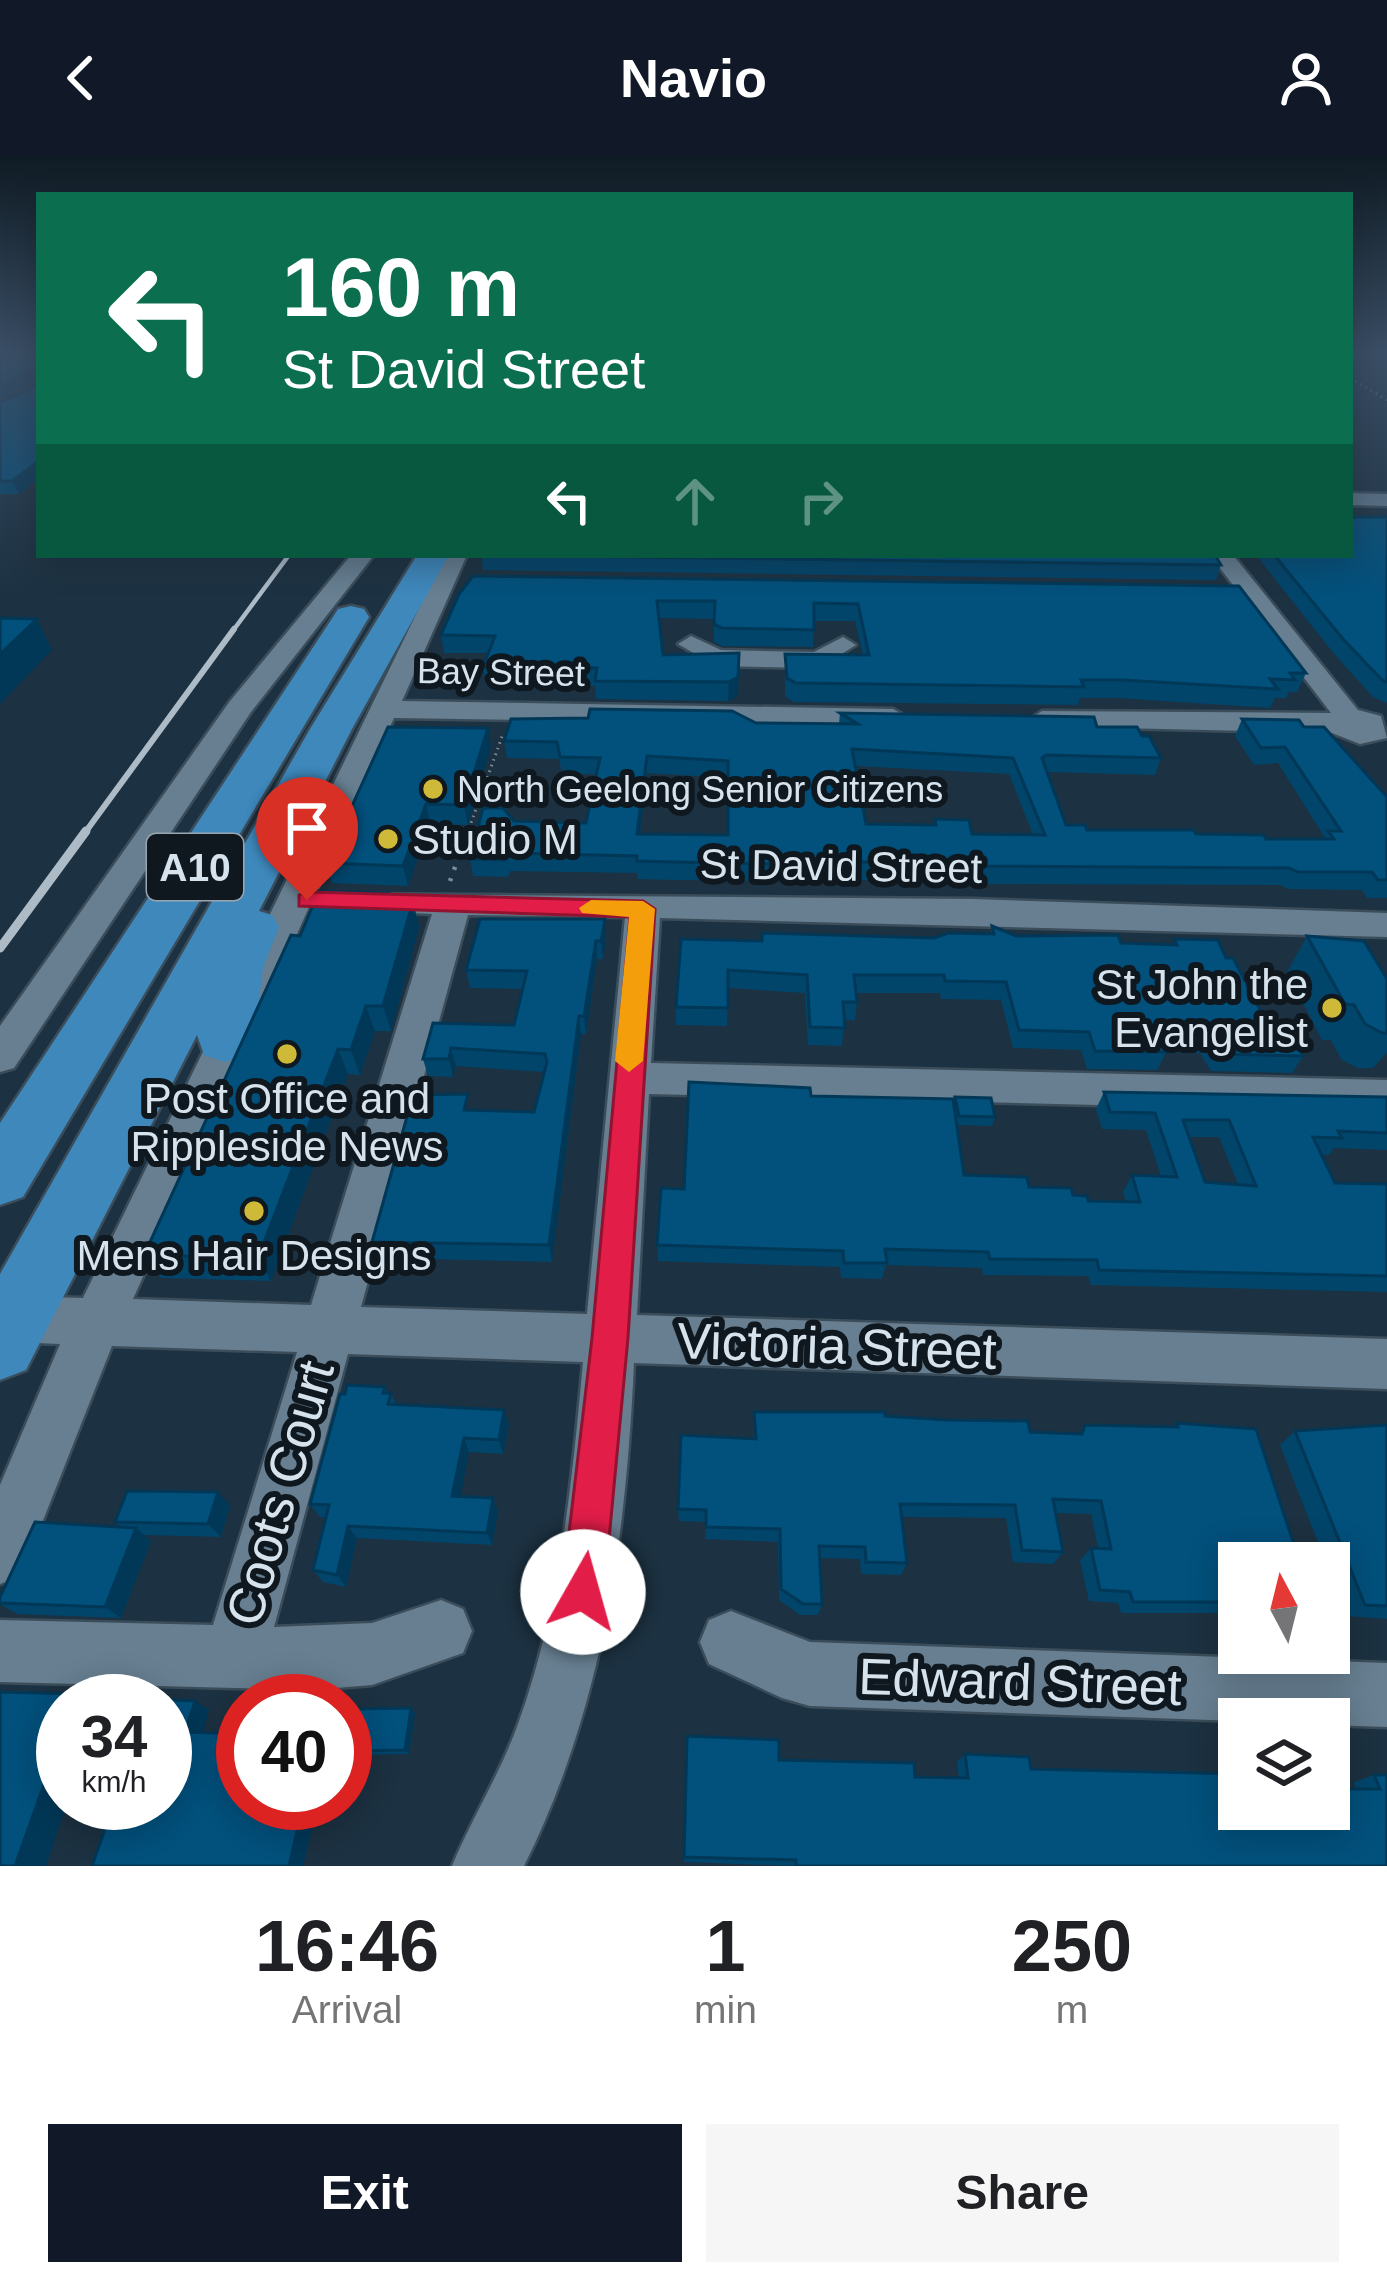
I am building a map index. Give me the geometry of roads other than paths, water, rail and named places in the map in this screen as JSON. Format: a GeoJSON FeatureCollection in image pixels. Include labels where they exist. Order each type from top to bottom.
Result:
{"type":"FeatureCollection","features":[{"type":"Feature","properties":{"kind":"highway","name":"A10"},"geometry":{"type":"LineString","coordinates":[[0,1178],[223,823],[373,568]]}},
{"type":"Feature","properties":{"kind":"highway","name":"A10"},"geometry":{"type":"LineString","coordinates":[[5,1327],[344,723],[453,568]]}},
{"type":"Feature","properties":{"kind":"highway"},"geometry":{"type":"LineString","coordinates":[[223,823],[269,782],[317,706],[344,723],[236,968],[225,1040]]}},
{"type":"Feature","properties":{"kind":"street"},"geometry":{"type":"LineString","coordinates":[[1353,500],[1386,500]]}},
{"type":"Feature","properties":{"kind":"street"},"geometry":{"type":"LineString","coordinates":[[1224,558],[1362,725],[1387,766]]}},
{"type":"Feature","properties":{"kind":"street"},"geometry":{"type":"LineString","coordinates":[[306,625],[373,568]]}},
{"type":"Feature","properties":{"kind":"street"},"geometry":{"type":"LineString","coordinates":[[0,1057],[196,769],[306,625],[373,568]]}},
{"type":"Feature","properties":{"kind":"street"},"geometry":{"type":"LineString","coordinates":[[1212,591],[1250,592]]}},
{"type":"Feature","properties":{"kind":"street"},"geometry":{"type":"LineString","coordinates":[[691,644],[716,658],[819,660],[842,645]]}},
{"type":"Feature","properties":{"kind":"street"},"geometry":{"type":"LineString","coordinates":[[761,659],[764,716]]}},
{"type":"Feature","properties":{"kind":"street","name":"Bay Street"},"geometry":{"type":"LineString","coordinates":[[344,723],[511,712],[912,718]]}},
{"type":"Feature","properties":{"kind":"street"},"geometry":{"type":"LineString","coordinates":[[1022,720],[1362,725]]}},
{"type":"Feature","properties":{"kind":"street"},"geometry":{"type":"LineString","coordinates":[[0,1556],[98,1321],[294,900],[344,723]]}},
{"type":"Feature","properties":{"kind":"street","name":"St David Street"},"geometry":{"type":"LineString","coordinates":[[294,900],[973,911],[1387,925]]}},
{"type":"Feature","properties":{"kind":"street","name":"Coots Court"},"geometry":{"type":"LineString","coordinates":[[234,1657],[448,904]]}},
{"type":"Feature","properties":{"kind":"street"},"geometry":{"type":"LineString","coordinates":[[487,1866],[526,1789],[567,1674],[586,1568],[610,1338],[643,909]]}},
{"type":"Feature","properties":{"kind":"street"},"geometry":{"type":"LineString","coordinates":[[627,1078],[1387,1096]]}},
{"type":"Feature","properties":{"kind":"street","name":"Victoria Street"},"geometry":{"type":"LineString","coordinates":[[5,1327],[98,1321],[1387,1364]]}},
{"type":"Feature","properties":{"kind":"street","name":"Coots Court"},"geometry":{"type":"LineString","coordinates":[[0,1651],[341,1658],[372,1654],[441,1631]]}},
{"type":"Feature","properties":{"kind":"street","name":"Edward Street"},"geometry":{"type":"LineString","coordinates":[[730,1642],[782,1667],[810,1674],[1387,1696]]}},
{"type":"Feature","properties":{"kind":"railway"},"geometry":{"type":"LineString","coordinates":[[232,632],[287,558]]}},
{"type":"Feature","properties":{"kind":"railway"},"geometry":{"type":"LineString","coordinates":[[84,834],[234,629]]}},
{"type":"Feature","properties":{"kind":"railway"},"geometry":{"type":"LineString","coordinates":[[0,948],[86,831]]}},
{"type":"Feature","properties":{"kind":"place","name":"North Geelong Senior Citizens"},"geometry":{"type":"Point","coordinates":[433,789]}},
{"type":"Feature","properties":{"kind":"place","name":"Studio M"},"geometry":{"type":"Point","coordinates":[388,839]}},
{"type":"Feature","properties":{"kind":"place","name":"St John the Evangelist"},"geometry":{"type":"Point","coordinates":[1332,1008]}},
{"type":"Feature","properties":{"kind":"place","name":"Post Office and Rippleside News"},"geometry":{"type":"Point","coordinates":[287,1054]}},
{"type":"Feature","properties":{"kind":"place","name":"Mens Hair Designs"},"geometry":{"type":"Point","coordinates":[254,1211]}}]}
